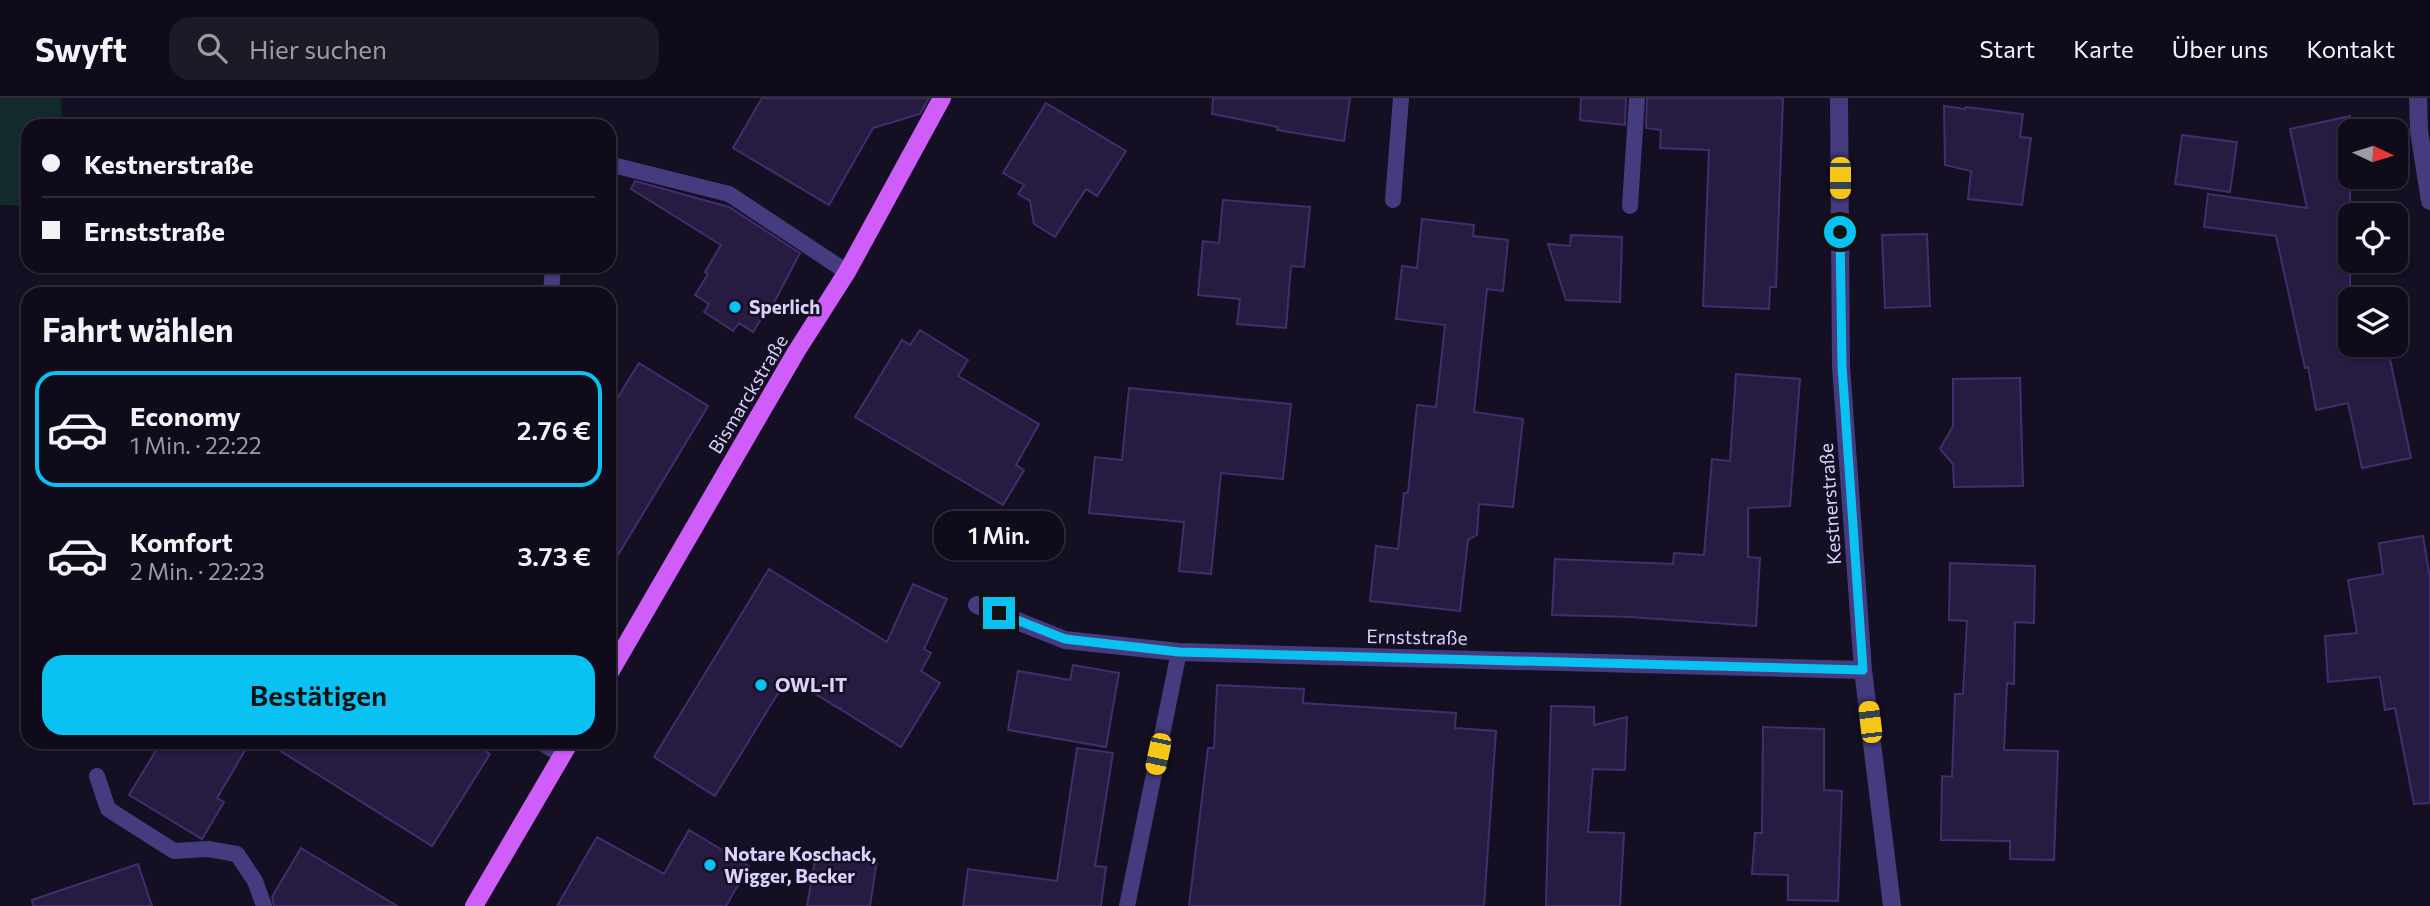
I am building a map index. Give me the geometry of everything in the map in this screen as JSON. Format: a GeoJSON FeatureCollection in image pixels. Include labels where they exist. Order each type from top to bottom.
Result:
{"type":"FeatureCollection","features":[{"type":"Feature","properties":{"kind":"main road","name":"Bismarckstraße"},"geometry":{"type":"LineString","coordinates":[[616,662],[790,363],[847,272],[942,98]]}},
{"type":"Feature","properties":{"kind":"main road"},"geometry":{"type":"LineString","coordinates":[[474,906],[565,749]]}},
{"type":"Feature","properties":{"kind":"street","name":"Kestnerstraße"},"geometry":{"type":"LineString","coordinates":[[1839,98],[1842,366],[1863,670],[1892,906]]}},
{"type":"Feature","properties":{"kind":"street"},"geometry":{"type":"LineString","coordinates":[[2418,98],[2419,131],[2430,201]]}},
{"type":"Feature","properties":{"kind":"street","name":"Ernststraße"},"geometry":{"type":"LineString","coordinates":[[976,605],[1065,639],[1179,652],[1863,670]]}},
{"type":"Feature","properties":{"kind":"lane"},"geometry":{"type":"LineString","coordinates":[[1394,200],[1401,98]]}},
{"type":"Feature","properties":{"kind":"lane"},"geometry":{"type":"LineString","coordinates":[[1630,206],[1637,98]]}},
{"type":"Feature","properties":{"kind":"lane"},"geometry":{"type":"LineString","coordinates":[[616,166],[729,194],[847,272]]}},
{"type":"Feature","properties":{"kind":"lane"},"geometry":{"type":"LineString","coordinates":[[1127,906],[1179,652]]}},
{"type":"Feature","properties":{"kind":"lane"},"geometry":{"type":"LineString","coordinates":[[97,776],[108,809],[174,851],[208,849],[237,854],[255,881],[264,906]]}},
{"type":"Feature","properties":{"kind":"green space"},"geometry":{"type":"Polygon","coordinates":[[[0,98],[61,98],[62,119],[21,119],[21,206],[0,205],[0,98]]]}},
{"type":"Feature","properties":{"kind":"building"},"geometry":{"type":"Polygon","coordinates":[[[762,98],[929,98],[920,114],[873,128],[829,205],[733,148],[762,98]]]}},
{"type":"Feature","properties":{"kind":"building"},"geometry":{"type":"Polygon","coordinates":[[[1213,98],[1350,98],[1344,141],[1277,130],[1278,127],[1212,114],[1213,98]]]}},
{"type":"Feature","properties":{"kind":"building"},"geometry":{"type":"Polygon","coordinates":[[[1581,98],[1626,98],[1625,125],[1580,120],[1581,98]]]}},
{"type":"Feature","properties":{"kind":"building"},"geometry":{"type":"Polygon","coordinates":[[[1647,98],[1783,98],[1776,287],[1770,287],[1769,309],[1703,306],[1709,150],[1660,148],[1661,130],[1646,128],[1647,98]]]}},
{"type":"Feature","properties":{"kind":"building"},"geometry":{"type":"Polygon","coordinates":[[[1046,103],[1126,151],[1097,196],[1086,189],[1055,237],[1034,224],[1030,201],[1018,194],[1024,185],[1003,173],[1046,103]]]}},
{"type":"Feature","properties":{"kind":"building"},"geometry":{"type":"Polygon","coordinates":[[[1944,106],[2023,114],[2020,137],[2031,138],[2022,205],[1968,199],[1971,171],[1945,165],[1944,106]]]}},
{"type":"Feature","properties":{"kind":"building"},"geometry":{"type":"Polygon","coordinates":[[[2350,116],[2350,119],[2338,119],[2338,189],[2350,189],[2350,203],[2338,203],[2338,273],[2350,273],[2350,287],[2338,287],[2338,357],[2390,357],[2411,458],[2362,468],[2348,403],[2316,410],[2276,236],[2204,227],[2208,194],[2307,208],[2290,129],[2350,116]]]}},
{"type":"Feature","properties":{"kind":"building"},"geometry":{"type":"Polygon","coordinates":[[[2182,135],[2237,142],[2230,192],[2175,184],[2182,135]]]}},
{"type":"Feature","properties":{"kind":"building"},"geometry":{"type":"Polygon","coordinates":[[[635,181],[729,207],[800,253],[769,312],[766,311],[753,332],[739,323],[733,331],[704,312],[709,304],[695,295],[721,245],[631,189],[635,181]]]}},
{"type":"Feature","properties":{"kind":"building"},"geometry":{"type":"Polygon","coordinates":[[[1223,200],[1310,207],[1304,267],[1291,266],[1286,328],[1237,324],[1240,299],[1198,295],[1203,241],[1219,243],[1223,200]]]}},
{"type":"Feature","properties":{"kind":"building"},"geometry":{"type":"Polygon","coordinates":[[[1422,219],[1474,225],[1473,236],[1508,240],[1503,291],[1487,289],[1474,412],[1523,419],[1513,507],[1479,504],[1477,535],[1468,540],[1460,611],[1370,601],[1376,546],[1398,549],[1404,493],[1408,493],[1417,405],[1436,407],[1445,325],[1396,319],[1402,266],[1417,268],[1422,219]]]}},
{"type":"Feature","properties":{"kind":"building"},"geometry":{"type":"Polygon","coordinates":[[[1927,234],[1930,306],[1885,308],[1882,235],[1927,234]]]}},
{"type":"Feature","properties":{"kind":"building"},"geometry":{"type":"Polygon","coordinates":[[[1571,235],[1622,237],[1620,302],[1566,300],[1548,244],[1570,246],[1571,235]]]}},
{"type":"Feature","properties":{"kind":"building"},"geometry":{"type":"Polygon","coordinates":[[[920,330],[968,360],[958,376],[1039,424],[1016,465],[1024,470],[1003,505],[855,417],[902,340],[910,345],[920,330]]]}},
{"type":"Feature","properties":{"kind":"building"},"geometry":{"type":"Polygon","coordinates":[[[639,363],[708,406],[616,558],[616,401],[639,363]]]}},
{"type":"Feature","properties":{"kind":"building"},"geometry":{"type":"Polygon","coordinates":[[[1736,374],[1800,379],[1790,506],[1748,508],[1748,557],[1760,558],[1756,626],[1630,617],[1552,615],[1555,559],[1673,564],[1674,553],[1704,555],[1712,459],[1730,461],[1736,374]]]}},
{"type":"Feature","properties":{"kind":"building"},"geometry":{"type":"Polygon","coordinates":[[[2020,378],[2023,486],[1954,487],[1953,464],[1940,449],[1953,426],[1953,379],[2020,378]]]}},
{"type":"Feature","properties":{"kind":"building"},"geometry":{"type":"Polygon","coordinates":[[[1129,388],[1291,404],[1283,479],[1221,473],[1211,574],[1179,571],[1184,522],[1089,513],[1095,457],[1122,460],[1129,388]]]}},
{"type":"Feature","properties":{"kind":"building"},"geometry":{"type":"Polygon","coordinates":[[[2423,536],[2430,579],[2430,803],[2414,804],[2395,708],[2385,710],[2380,677],[2328,682],[2325,636],[2357,633],[2348,580],[2383,574],[2379,543],[2423,536]]]}},
{"type":"Feature","properties":{"kind":"building"},"geometry":{"type":"Polygon","coordinates":[[[1950,563],[2035,566],[2034,623],[2015,622],[2014,684],[2007,683],[2004,750],[2058,751],[2054,860],[2010,859],[2010,841],[1941,840],[1942,776],[1952,777],[1955,694],[1963,694],[1967,621],[1949,620],[1950,563]]]}},
{"type":"Feature","properties":{"kind":"building"},"geometry":{"type":"Polygon","coordinates":[[[769,569],[887,642],[913,584],[947,599],[924,649],[931,653],[921,671],[940,683],[901,747],[788,677],[715,796],[654,757],[769,569]]]}},
{"type":"Feature","properties":{"kind":"building"},"geometry":{"type":"Polygon","coordinates":[[[1073,665],[1119,673],[1106,747],[1008,730],[1018,671],[1070,680],[1073,665]]]}},
{"type":"Feature","properties":{"kind":"building"},"geometry":{"type":"Polygon","coordinates":[[[1217,685],[1304,689],[1303,703],[1456,713],[1455,728],[1496,731],[1484,906],[1189,906],[1208,748],[1214,748],[1217,685]]]}},
{"type":"Feature","properties":{"kind":"building"},"geometry":{"type":"Polygon","coordinates":[[[1551,706],[1594,707],[1594,725],[1627,717],[1625,770],[1593,769],[1588,832],[1624,833],[1620,906],[1546,906],[1551,706]]]}},
{"type":"Feature","properties":{"kind":"building"},"geometry":{"type":"Polygon","coordinates":[[[1763,727],[1824,729],[1824,790],[1842,791],[1838,901],[1788,900],[1788,875],[1752,874],[1755,833],[1762,833],[1763,727]]]}},
{"type":"Feature","properties":{"kind":"building"},"geometry":{"type":"Polygon","coordinates":[[[1077,748],[1113,753],[1095,866],[1106,867],[1101,906],[963,906],[968,869],[1057,881],[1077,748]]]}},
{"type":"Feature","properties":{"kind":"building"},"geometry":{"type":"Polygon","coordinates":[[[157,749],[246,749],[217,798],[224,802],[202,839],[129,795],[157,749]]]}},
{"type":"Feature","properties":{"kind":"building"},"geometry":{"type":"Polygon","coordinates":[[[277,749],[482,749],[490,754],[432,846],[277,749]]]}},
{"type":"Feature","properties":{"kind":"building"},"geometry":{"type":"Polygon","coordinates":[[[689,830],[749,866],[726,906],[557,906],[597,837],[664,874],[689,830]]]}},
{"type":"Feature","properties":{"kind":"building"},"geometry":{"type":"Polygon","coordinates":[[[301,848],[397,906],[274,906],[272,897],[301,848]]]}},
{"type":"Feature","properties":{"kind":"building"},"geometry":{"type":"Polygon","coordinates":[[[840,853],[877,860],[870,906],[807,906],[816,854],[840,853]]]}},
{"type":"Feature","properties":{"kind":"building"},"geometry":{"type":"Polygon","coordinates":[[[138,864],[152,906],[33,906],[32,900],[138,864]]]}},
{"type":"Feature","properties":{"kind":"place","name":"Sperlich"},"geometry":{"type":"Point","coordinates":[735,307]}},
{"type":"Feature","properties":{"kind":"place","name":"OWL-IT"},"geometry":{"type":"Point","coordinates":[761,685]}},
{"type":"Feature","properties":{"kind":"place","name":"Notare Koschack, Wigger, Becker"},"geometry":{"type":"Point","coordinates":[710,865]}},
{"type":"Feature","properties":{"kind":"route"},"geometry":{"type":"LineString","coordinates":[[999,613],[1065,639],[1179,652],[1863,670],[1842,366],[1840,232]]}}]}
